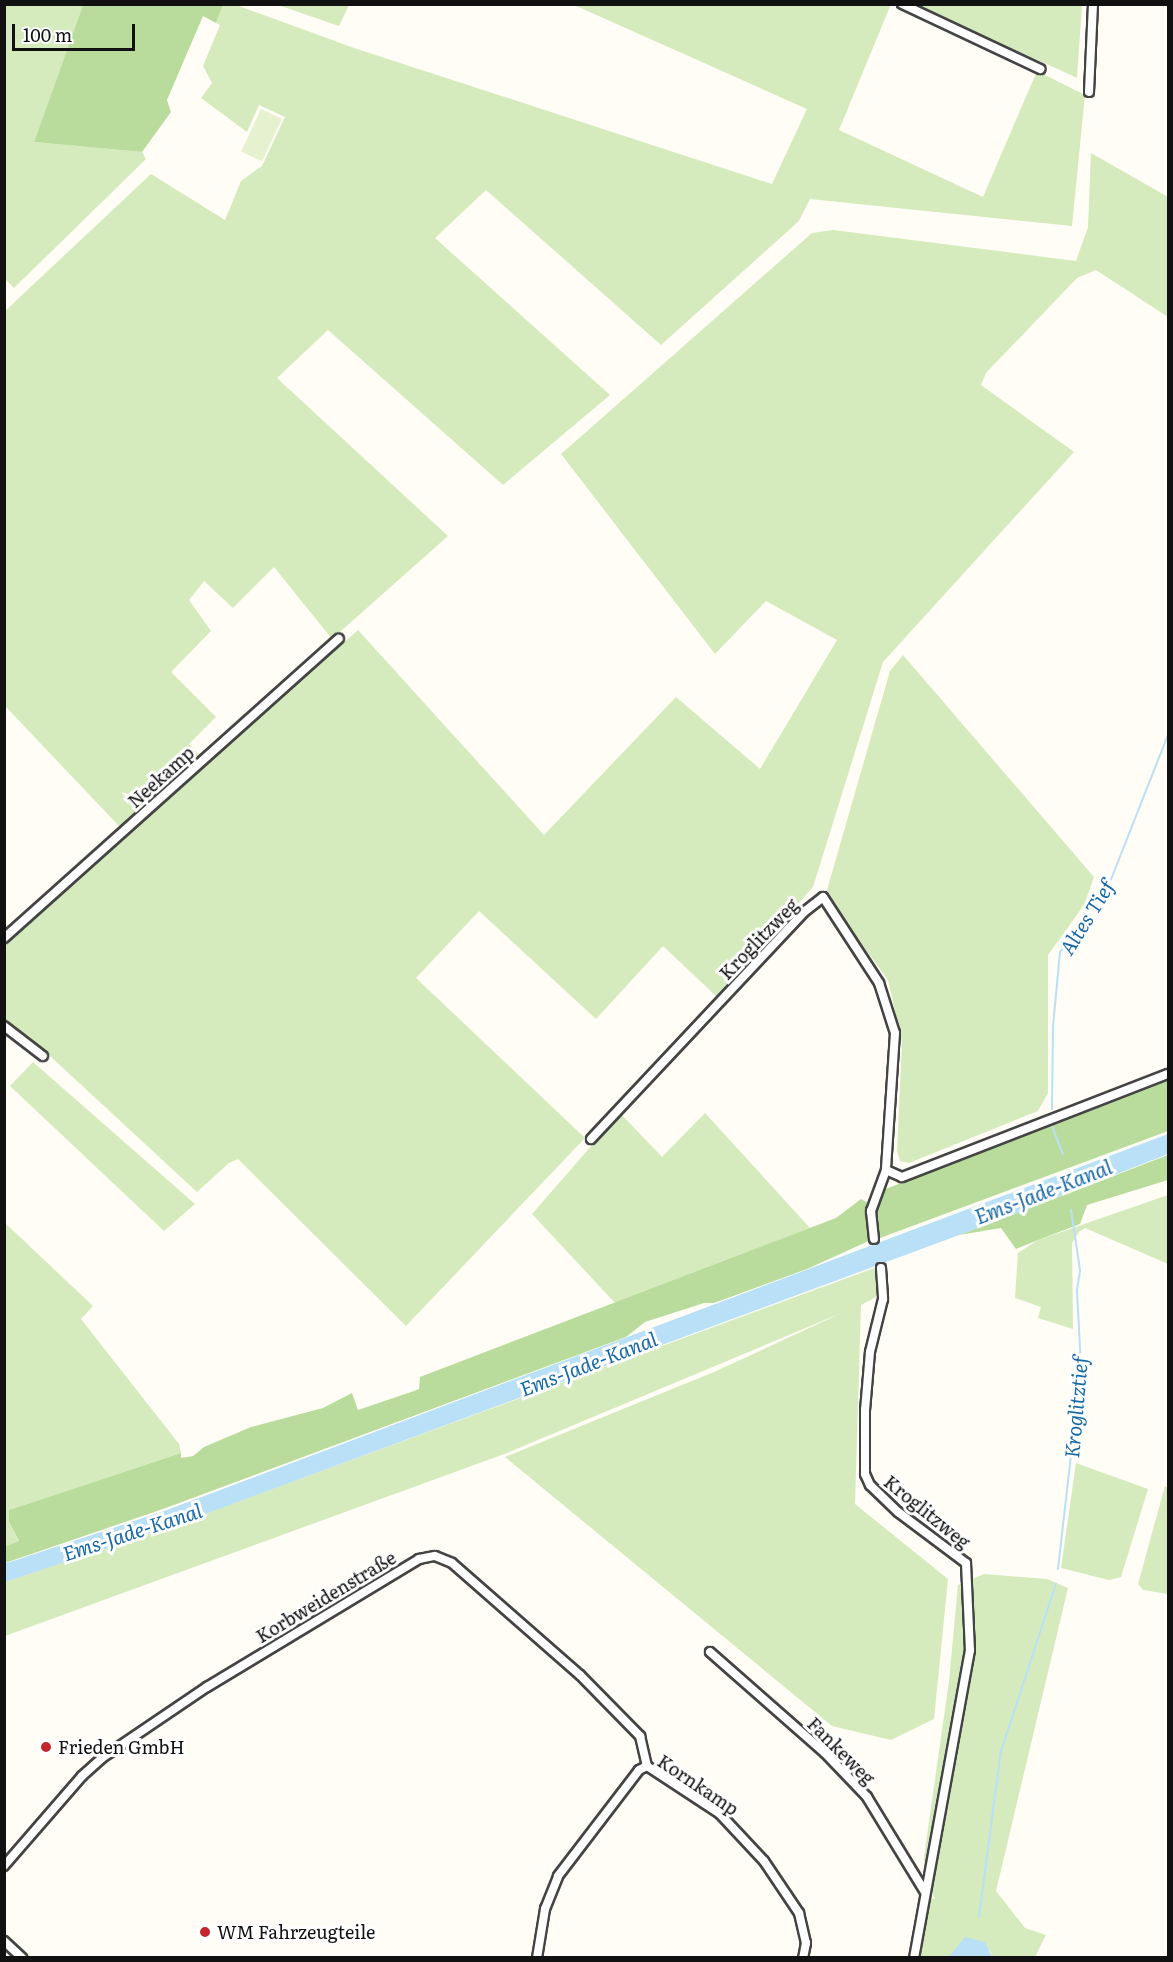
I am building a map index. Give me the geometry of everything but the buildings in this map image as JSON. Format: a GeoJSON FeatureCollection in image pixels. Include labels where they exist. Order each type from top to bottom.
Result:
{"type":"FeatureCollection","features":[{"type":"Feature","properties":{"kind":"street"},"geometry":{"type":"LineString","coordinates":[[902,4],[1040,69]]}},
{"type":"Feature","properties":{"kind":"street"},"geometry":{"type":"LineString","coordinates":[[1089,92],[1093,4]]}},
{"type":"Feature","properties":{"kind":"street","name":"Neekamp"},"geometry":{"type":"LineString","coordinates":[[4,938],[339,639]]}},
{"type":"Feature","properties":{"kind":"street","name":"Kroglitzweg"},"geometry":{"type":"LineString","coordinates":[[591,1138],[804,912],[823,897],[879,983],[895,1033],[886,1170],[871,1211],[874,1239]]}},
{"type":"Feature","properties":{"kind":"street"},"geometry":{"type":"LineString","coordinates":[[4,1026],[43,1056]]}},
{"type":"Feature","properties":{"kind":"street"},"geometry":{"type":"LineString","coordinates":[[886,1170],[902,1177],[1168,1074]]}},
{"type":"Feature","properties":{"kind":"street","name":"Kroglitzweg"},"geometry":{"type":"LineString","coordinates":[[881,1268],[883,1299],[870,1352],[865,1410],[865,1474],[870,1485],[898,1512],[966,1563],[970,1650],[914,1958]]}},
{"type":"Feature","properties":{"kind":"street","name":"Korbweidenstraße"},"geometry":{"type":"LineString","coordinates":[[4,1866],[82,1776],[102,1758],[207,1687],[419,1558],[435,1556],[452,1563],[580,1675],[640,1736],[647,1766]]}},
{"type":"Feature","properties":{"kind":"street","name":"Fankeweg"},"geometry":{"type":"LineString","coordinates":[[710,1652],[825,1752],[867,1797],[925,1892]]}},
{"type":"Feature","properties":{"kind":"street","name":"Kornkamp"},"geometry":{"type":"LineString","coordinates":[[537,1958],[545,1909],[558,1876],[639,1770],[647,1766],[720,1814],[764,1861],[799,1913],[806,1943],[803,1958]]}},
{"type":"Feature","properties":{"kind":"street"},"geometry":{"type":"LineString","coordinates":[[4,1941],[22,1958]]}},
{"type":"Feature","properties":{"kind":"green space"},"geometry":{"type":"Polygon","coordinates":[[[349,4],[339,26],[278,5],[349,4]]]}},
{"type":"Feature","properties":{"kind":"green space"},"geometry":{"type":"Polygon","coordinates":[[[891,4],[839,130],[983,197],[1037,71],[1085,95],[1072,226],[810,199],[799,221],[661,345],[486,190],[435,238],[610,395],[503,485],[328,330],[277,378],[448,536],[332,639],[274,567],[233,608],[204,581],[189,600],[211,631],[171,672],[216,717],[189,744],[200,756],[119,826],[5,706],[5,311],[151,174],[225,220],[241,181],[262,166],[285,117],[259,105],[247,132],[201,98],[212,83],[203,66],[220,25],[216,23],[223,5],[236,5],[354,48],[772,184],[807,109],[574,5],[891,4]]]}},
{"type":"Feature","properties":{"kind":"green space"},"geometry":{"type":"Polygon","coordinates":[[[5,5],[83,5],[34,142],[142,152],[146,159],[14,288],[5,279],[5,5]]]}},
{"type":"Feature","properties":{"kind":"green space"},"geometry":{"type":"Polygon","coordinates":[[[83,5],[223,5],[216,23],[203,16],[167,100],[171,112],[142,152],[34,142],[83,5]]]}},
{"type":"Feature","properties":{"kind":"green space"},"geometry":{"type":"Polygon","coordinates":[[[916,5],[1082,5],[1077,78],[1073,76],[916,5]]]}},
{"type":"Feature","properties":{"kind":"green space"},"geometry":{"type":"Polygon","coordinates":[[[261,109],[282,119],[262,161],[241,152],[261,109]]]}},
{"type":"Feature","properties":{"kind":"green space"},"geometry":{"type":"Polygon","coordinates":[[[1091,153],[1168,197],[1168,317],[1096,270],[1077,278],[986,373],[981,385],[1074,452],[883,662],[813,887],[716,996],[663,946],[596,1019],[479,911],[416,978],[585,1138],[406,1326],[238,1159],[229,1163],[197,1192],[50,1056],[5,1020],[5,944],[358,630],[544,835],[676,697],[760,769],[837,640],[766,601],[715,654],[561,454],[812,233],[833,230],[1076,261],[1088,227],[1091,153]]]}},
{"type":"Feature","properties":{"kind":"green space"},"geometry":{"type":"Polygon","coordinates":[[[903,655],[1094,877],[1084,905],[1048,955],[1048,1093],[1038,1111],[909,1163],[900,1161],[897,1151],[902,1042],[888,980],[830,901],[827,890],[890,671],[903,655]]]}},
{"type":"Feature","properties":{"kind":"green space"},"geometry":{"type":"Polygon","coordinates":[[[33,1062],[195,1204],[164,1231],[10,1086],[33,1062]]]}},
{"type":"Feature","properties":{"kind":"green space"},"geometry":{"type":"Polygon","coordinates":[[[1168,1081],[1168,1131],[880,1238],[878,1235],[876,1209],[883,1190],[1168,1081]]]}},
{"type":"Feature","properties":{"kind":"green space"},"geometry":{"type":"Polygon","coordinates":[[[620,1113],[662,1157],[705,1113],[810,1228],[616,1304],[532,1214],[620,1113]]]}},
{"type":"Feature","properties":{"kind":"green space"},"geometry":{"type":"Polygon","coordinates":[[[1168,1155],[1168,1180],[1087,1205],[1080,1224],[1016,1249],[1001,1228],[959,1235],[1168,1155]]]}},
{"type":"Feature","properties":{"kind":"green space"},"geometry":{"type":"Polygon","coordinates":[[[1168,1195],[1168,1264],[1085,1228],[1079,1232],[1072,1243],[1073,1329],[1038,1318],[1041,1307],[1015,1298],[1018,1253],[1038,1240],[1168,1195]]]}},
{"type":"Feature","properties":{"kind":"green space"},"geometry":{"type":"Polygon","coordinates":[[[861,1199],[870,1204],[871,1240],[807,1269],[714,1303],[704,1303],[645,1322],[626,1337],[163,1509],[5,1563],[4,1547],[19,1541],[9,1522],[9,1510],[181,1453],[181,1458],[193,1456],[204,1447],[251,1427],[323,1408],[352,1393],[358,1410],[414,1391],[419,1389],[420,1377],[836,1218],[861,1199]]]}},
{"type":"Feature","properties":{"kind":"green space"},"geometry":{"type":"Polygon","coordinates":[[[4,1222],[93,1306],[81,1319],[179,1444],[181,1453],[9,1510],[9,1522],[19,1542],[5,1547],[4,1222]]]}},
{"type":"Feature","properties":{"kind":"green space"},"geometry":{"type":"Polygon","coordinates":[[[877,1267],[878,1296],[861,1305],[855,1504],[948,1579],[934,1719],[891,1740],[832,1726],[505,1457],[714,1372],[844,1312],[507,1453],[5,1636],[4,1582],[174,1525],[877,1267]]]}},
{"type":"Feature","properties":{"kind":"green space"},"geometry":{"type":"Polygon","coordinates":[[[1076,1463],[1148,1489],[1121,1577],[1109,1580],[1061,1568],[1076,1463]]]}},
{"type":"Feature","properties":{"kind":"green space"},"geometry":{"type":"Polygon","coordinates":[[[1165,1486],[1168,1488],[1168,1594],[1143,1590],[1138,1584],[1165,1486]]]}},
{"type":"Feature","properties":{"kind":"green space"},"geometry":{"type":"Polygon","coordinates":[[[984,1574],[1047,1579],[1068,1588],[996,1891],[1025,1928],[1046,1935],[1035,1957],[992,1957],[990,1951],[949,1957],[909,1958],[919,1894],[935,1899],[925,1877],[924,1857],[949,1681],[958,1585],[984,1574]]]}},
{"type":"Feature","properties":{"kind":"water","name":"Ems-Jade-Kanal"},"geometry":{"type":"Polygon","coordinates":[[[1168,1134],[1168,1154],[989,1224],[173,1526],[5,1582],[4,1564],[164,1511],[1168,1134]]]}},
{"type":"Feature","properties":{"kind":"water"},"geometry":{"type":"Polygon","coordinates":[[[965,1937],[985,1942],[992,1957],[949,1957],[965,1937]]]}},
{"type":"Feature","properties":{"kind":"waterway","name":"Altes Tief"},"geometry":{"type":"LineString","coordinates":[[1052,1109],[1053,1026],[1060,952],[1110,882],[1168,735]]}},
{"type":"Feature","properties":{"kind":"waterway","name":"Altes Tief"},"geometry":{"type":"LineString","coordinates":[[1052,1126],[1063,1154]]}},
{"type":"Feature","properties":{"kind":"waterway","name":"Kroglitztief"},"geometry":{"type":"LineString","coordinates":[[1058,1569],[1081,1367],[1077,1290],[1080,1270],[1071,1210]]}},
{"type":"Feature","properties":{"kind":"waterway","name":"Kroglitztief"},"geometry":{"type":"LineString","coordinates":[[979,1917],[1001,1751],[1056,1584]]}},
{"type":"Feature","properties":{"kind":"place","name":"Frieden GmbH"},"geometry":{"type":"Point","coordinates":[46,1747]}},
{"type":"Feature","properties":{"kind":"place","name":"WM Fahrzeugteile"},"geometry":{"type":"Point","coordinates":[205,1932]}}]}
